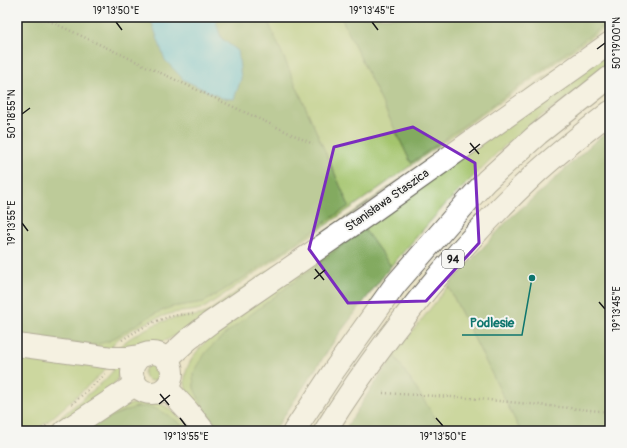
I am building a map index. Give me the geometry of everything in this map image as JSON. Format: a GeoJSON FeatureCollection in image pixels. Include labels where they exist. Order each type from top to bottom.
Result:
{"type":"FeatureCollection","features":[{"type":"Feature","properties":{"kind":"main road","name":"Stanisława Staszica"},"geometry":{"type":"LineString","coordinates":[[166,360],[196,334],[222,315],[373,211],[610,43]]}},
{"type":"Feature","properties":{"kind":"main road","name":"94"},"geometry":{"type":"LineString","coordinates":[[294,431],[335,369],[395,285],[468,201],[486,181],[538,134],[610,77]]}},
{"type":"Feature","properties":{"kind":"main road","name":"94"},"geometry":{"type":"LineString","coordinates":[[325,431],[376,353],[436,277],[498,211],[536,174],[610,112]]}},
{"type":"Feature","properties":{"kind":"main road"},"geometry":{"type":"LineString","coordinates":[[17,344],[112,358],[127,358],[145,355],[156,354],[166,360],[170,365],[172,372],[171,379],[166,388],[159,392],[149,393],[142,390],[136,384],[133,377],[134,367],[139,359],[145,355]]}},
{"type":"Feature","properties":{"kind":"main road"},"geometry":{"type":"LineString","coordinates":[[65,431],[136,384]]}},
{"type":"Feature","properties":{"kind":"main road"},"geometry":{"type":"LineString","coordinates":[[166,388],[188,411],[204,431]]}},
{"type":"Feature","properties":{"kind":"path"},"geometry":{"type":"LineString","coordinates":[[41,17],[313,144]]}},
{"type":"Feature","properties":{"kind":"path"},"geometry":{"type":"LineString","coordinates":[[383,393],[469,398],[610,412]]}},
{"type":"Feature","properties":{"kind":"highlighted area"},"geometry":{"type":"Polygon","coordinates":[[[413,127],[475,163],[479,243],[426,301],[348,303],[309,249],[334,147],[413,127]]]}},
{"type":"Feature","properties":{"kind":"green space"},"geometry":{"type":"Polygon","coordinates":[[[17,17],[150,17],[155,28],[241,79],[238,51],[221,38],[215,22],[221,17],[266,17],[349,206],[253,272],[204,302],[171,307],[152,315],[109,341],[95,345],[17,336],[17,17]]]}},
{"type":"Feature","properties":{"kind":"green space"},"geometry":{"type":"Polygon","coordinates":[[[266,17],[341,17],[411,163],[610,21],[610,24],[351,208],[204,308],[178,312],[143,324],[126,333],[115,342],[110,353],[70,344],[109,341],[152,315],[171,307],[204,302],[253,272],[349,206],[266,17]]]}},
{"type":"Feature","properties":{"kind":"green space"},"geometry":{"type":"Polygon","coordinates":[[[341,17],[610,17],[610,21],[411,163],[341,17]]]}},
{"type":"Feature","properties":{"kind":"green space"},"geometry":{"type":"Polygon","coordinates":[[[610,31],[610,33],[192,326],[167,340],[145,347],[117,349],[136,334],[160,322],[206,313],[366,204],[610,31]]]}},
{"type":"Feature","properties":{"kind":"green space"},"geometry":{"type":"Polygon","coordinates":[[[610,52],[610,67],[533,122],[501,149],[443,207],[391,266],[364,229],[193,374],[194,388],[216,431],[214,431],[190,398],[186,388],[185,378],[187,368],[198,350],[220,327],[610,52]]]}},
{"type":"Feature","properties":{"kind":"green space"},"geometry":{"type":"Polygon","coordinates":[[[610,130],[610,431],[524,431],[519,428],[448,286],[509,219],[593,143],[610,130]]]}},
{"type":"Feature","properties":{"kind":"green space"},"geometry":{"type":"Polygon","coordinates":[[[364,229],[391,266],[339,334],[274,431],[216,431],[194,388],[193,374],[206,352],[225,334],[364,229]]]}},
{"type":"Feature","properties":{"kind":"green space"},"geometry":{"type":"Polygon","coordinates":[[[448,286],[519,428],[524,431],[444,431],[394,355],[448,286]]]}},
{"type":"Feature","properties":{"kind":"green space"},"geometry":{"type":"Polygon","coordinates":[[[17,352],[107,368],[52,418],[35,431],[17,431],[17,352]]]}},
{"type":"Feature","properties":{"kind":"green space"},"geometry":{"type":"Polygon","coordinates":[[[394,355],[444,431],[344,431],[367,395],[394,355]]]}},
{"type":"Feature","properties":{"kind":"green space"},"geometry":{"type":"Polygon","coordinates":[[[152,365],[159,370],[160,373],[155,380],[152,381],[145,376],[144,373],[149,366],[152,365]]]}},
{"type":"Feature","properties":{"kind":"green space"},"geometry":{"type":"Polygon","coordinates":[[[120,367],[119,375],[115,383],[54,431],[44,431],[104,381],[112,372],[113,368],[120,367]]]}},
{"type":"Feature","properties":{"kind":"green space"},"geometry":{"type":"Polygon","coordinates":[[[144,401],[151,401],[165,406],[177,415],[192,431],[188,431],[182,425],[150,407],[137,407],[121,412],[85,431],[77,431],[117,408],[144,401]]]}},
{"type":"Feature","properties":{"kind":"green space"},"geometry":{"type":"Polygon","coordinates":[[[137,407],[148,407],[160,411],[176,420],[188,431],[85,431],[110,417],[137,407]]]}},
{"type":"Feature","properties":{"kind":"water"},"geometry":{"type":"Polygon","coordinates":[[[150,17],[221,17],[216,22],[221,38],[238,51],[241,79],[234,99],[222,98],[184,80],[165,60],[150,17]]]}},
{"type":"Feature","properties":{"kind":"place","name":"Podlesie"},"geometry":{"type":"Point","coordinates":[532,278]}}]}
